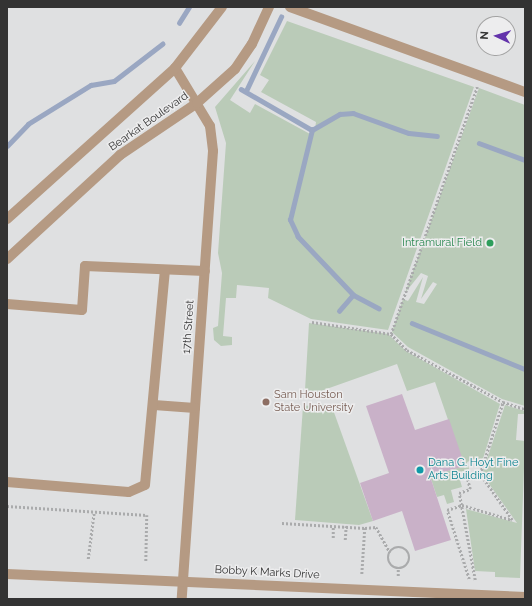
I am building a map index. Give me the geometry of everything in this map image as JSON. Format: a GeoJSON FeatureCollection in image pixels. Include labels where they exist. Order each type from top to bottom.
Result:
{"type":"FeatureCollection","features":[{"type":"Feature","properties":{"kind":"street","name":"Bearkat Boulevard"},"geometry":{"type":"LineString","coordinates":[[7,219],[175,68],[222,7]]}},
{"type":"Feature","properties":{"kind":"street","name":"Bearkat Boulevard"},"geometry":{"type":"LineString","coordinates":[[7,259],[120,155],[197,103],[235,69],[252,44],[269,7]]}},
{"type":"Feature","properties":{"kind":"street"},"geometry":{"type":"LineString","coordinates":[[290,7],[525,92]]}},
{"type":"Feature","properties":{"kind":"street","name":"17th Street"},"geometry":{"type":"LineString","coordinates":[[175,68],[210,126],[214,151],[182,599]]}},
{"type":"Feature","properties":{"kind":"street"},"geometry":{"type":"LineString","coordinates":[[7,304],[82,310],[86,266],[205,271]]}},
{"type":"Feature","properties":{"kind":"street"},"geometry":{"type":"LineString","coordinates":[[7,482],[129,492],[141,489],[147,478],[165,270]]}},
{"type":"Feature","properties":{"kind":"street"},"geometry":{"type":"LineString","coordinates":[[154,405],[196,408]]}},
{"type":"Feature","properties":{"kind":"street","name":"Bobby K Marks Drive"},"geometry":{"type":"LineString","coordinates":[[7,574],[525,597]]}},
{"type":"Feature","properties":{"kind":"path"},"geometry":{"type":"LineString","coordinates":[[391,334],[481,75]]}},
{"type":"Feature","properties":{"kind":"path"},"geometry":{"type":"LineString","coordinates":[[312,322],[391,334],[407,350],[503,402],[525,409]]}},
{"type":"Feature","properties":{"kind":"path"},"geometry":{"type":"LineString","coordinates":[[480,474],[503,402]]}},
{"type":"Feature","properties":{"kind":"path"},"geometry":{"type":"LineString","coordinates":[[475,580],[459,493],[470,490],[466,478],[480,474]]}},
{"type":"Feature","properties":{"kind":"path"},"geometry":{"type":"LineString","coordinates":[[470,579],[447,510],[462,505],[512,520],[480,474]]}},
{"type":"Feature","properties":{"kind":"path"},"geometry":{"type":"LineString","coordinates":[[7,506],[148,515],[146,562]]}},
{"type":"Feature","properties":{"kind":"path"},"geometry":{"type":"LineString","coordinates":[[88,559],[94,512]]}},
{"type":"Feature","properties":{"kind":"path"},"geometry":{"type":"LineString","coordinates":[[282,523],[365,528],[376,527],[390,552],[389,563],[398,569]]}},
{"type":"Feature","properties":{"kind":"path"},"geometry":{"type":"LineString","coordinates":[[333,538],[334,526]]}},
{"type":"Feature","properties":{"kind":"path"},"geometry":{"type":"LineString","coordinates":[[345,540],[346,526]]}},
{"type":"Feature","properties":{"kind":"path"},"geometry":{"type":"LineString","coordinates":[[362,574],[365,528]]}},
{"type":"Feature","properties":{"kind":"path"},"geometry":{"type":"LineString","coordinates":[[390,552],[400,547],[408,552],[409,563],[398,569]]}},
{"type":"Feature","properties":{"kind":"path"},"geometry":{"type":"LineString","coordinates":[[398,569],[398,576]]}},
{"type":"Feature","properties":{"kind":"green space"},"geometry":{"type":"Polygon","coordinates":[[[287,21],[474,87],[388,330],[311,319],[268,298],[269,288],[237,285],[236,298],[226,298],[223,336],[232,337],[232,345],[221,346],[214,340],[213,328],[218,326],[222,273],[218,253],[226,143],[215,107],[255,61],[230,100],[250,113],[255,104],[310,134],[315,129],[316,122],[261,92],[269,80],[260,75],[287,21]]]}},
{"type":"Feature","properties":{"kind":"green space"},"geometry":{"type":"Polygon","coordinates":[[[479,88],[525,105],[525,406],[502,399],[408,347],[392,332],[403,299],[408,301],[423,277],[416,302],[424,304],[437,284],[433,282],[421,299],[428,276],[421,273],[405,293],[479,88]]]}},
{"type":"Feature","properties":{"kind":"green space"},"geometry":{"type":"Polygon","coordinates":[[[309,323],[388,334],[406,351],[500,404],[480,468],[477,458],[467,462],[469,469],[458,473],[462,487],[451,490],[454,502],[447,504],[444,495],[437,497],[430,476],[464,466],[435,382],[407,391],[397,364],[318,392],[305,390],[309,323]]]}},
{"type":"Feature","properties":{"kind":"green space"},"geometry":{"type":"Polygon","coordinates":[[[331,404],[373,521],[359,525],[295,520],[303,406],[331,404]]]}},
{"type":"Feature","properties":{"kind":"green space"},"geometry":{"type":"Polygon","coordinates":[[[505,405],[525,411],[525,414],[518,414],[516,440],[525,441],[520,578],[495,577],[495,572],[475,571],[466,509],[517,523],[482,474],[505,405]]]}},
{"type":"Feature","properties":{"kind":"building","name":"Dana G. Hoyt Fine Arts Building"},"geometry":{"type":"Polygon","coordinates":[[[402,394],[415,430],[449,419],[465,466],[430,476],[451,540],[415,551],[402,511],[373,521],[360,483],[389,473],[366,406],[402,394]]]}},
{"type":"Feature","properties":{"kind":"waterway"},"geometry":{"type":"LineString","coordinates":[[179,23],[189,7]]}},
{"type":"Feature","properties":{"kind":"waterway"},"geometry":{"type":"LineString","coordinates":[[246,91],[281,17]]}},
{"type":"Feature","properties":{"kind":"waterway"},"geometry":{"type":"LineString","coordinates":[[7,146],[28,124],[91,85],[114,81],[162,44]]}},
{"type":"Feature","properties":{"kind":"waterway"},"geometry":{"type":"LineString","coordinates":[[241,89],[312,130]]}},
{"type":"Feature","properties":{"kind":"waterway"},"geometry":{"type":"LineString","coordinates":[[379,309],[353,295],[298,237],[290,220],[312,130],[340,114],[353,113],[409,133],[437,136]]}},
{"type":"Feature","properties":{"kind":"waterway"},"geometry":{"type":"LineString","coordinates":[[479,143],[525,160]]}},
{"type":"Feature","properties":{"kind":"waterway"},"geometry":{"type":"LineString","coordinates":[[339,311],[353,295]]}},
{"type":"Feature","properties":{"kind":"waterway"},"geometry":{"type":"LineString","coordinates":[[412,323],[525,369]]}},
{"type":"Feature","properties":{"kind":"place","name":"Intramural Field"},"geometry":{"type":"Point","coordinates":[490,243]}},
{"type":"Feature","properties":{"kind":"place","name":"Sam Houston State University"},"geometry":{"type":"Point","coordinates":[266,402]}},
{"type":"Feature","properties":{"kind":"place","name":"Dana G. Hoyt Fine Arts Building"},"geometry":{"type":"Point","coordinates":[420,470]}}]}
